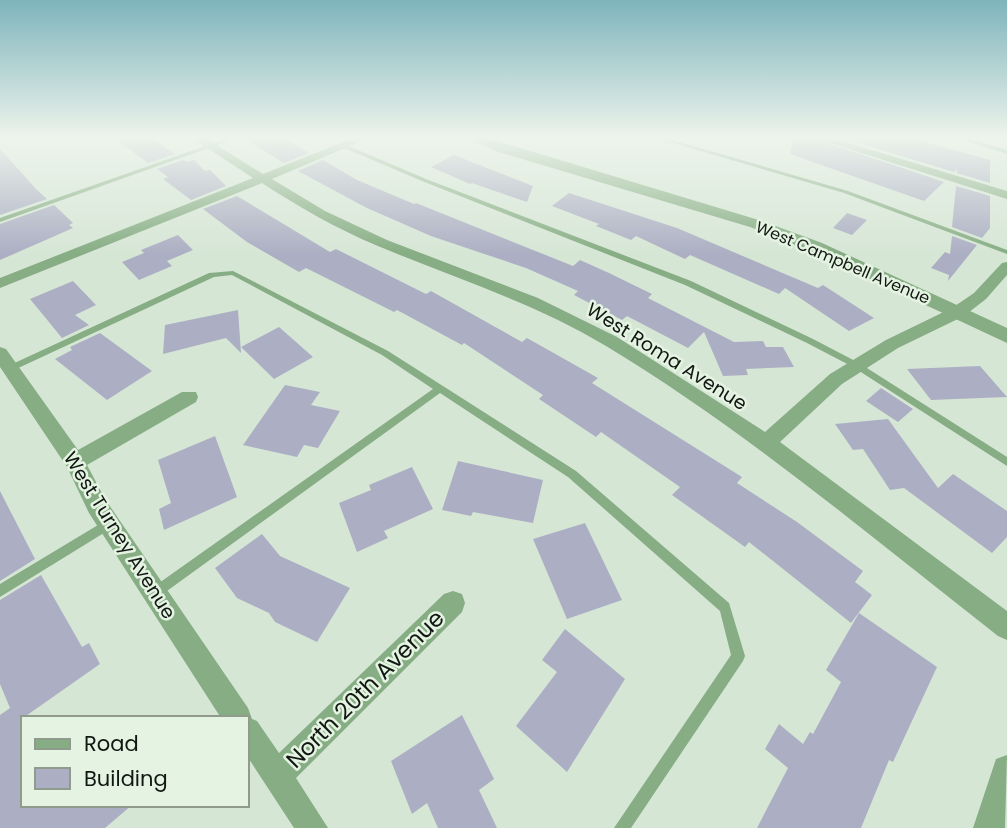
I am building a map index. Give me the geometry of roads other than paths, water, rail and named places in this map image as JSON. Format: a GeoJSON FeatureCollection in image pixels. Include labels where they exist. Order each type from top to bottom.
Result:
{"type":"FeatureCollection","features":[{"type":"Feature","properties":{"kind":"street","name":"West Roma Avenue"},"geometry":{"type":"LineString","coordinates":[[256,177],[320,214],[382,243],[520,296],[611,341],[766,443],[1007,626]]}},
{"type":"Feature","properties":{"kind":"street"},"geometry":{"type":"LineString","coordinates":[[0,283],[266,177]]}},
{"type":"Feature","properties":{"kind":"street","name":"West Campbell Avenue"},"geometry":{"type":"LineString","coordinates":[[601,177],[756,224],[816,247],[1007,336]]}},
{"type":"Feature","properties":{"kind":"street"},"geometry":{"type":"LineString","coordinates":[[946,177],[1007,195]]}},
{"type":"Feature","properties":{"kind":"street"},"geometry":{"type":"LineString","coordinates":[[766,443],[836,379],[856,365],[958,312],[980,296],[1007,266]]}},
{"type":"Feature","properties":{"kind":"street","name":"West Turney Avenue"},"geometry":{"type":"LineString","coordinates":[[5,360],[75,462],[109,523],[237,716]]}},
{"type":"Feature","properties":{"kind":"street"},"geometry":{"type":"LineString","coordinates":[[75,462],[190,397]]}},
{"type":"Feature","properties":{"kind":"street","name":"North 20th Avenue"},"geometry":{"type":"LineString","coordinates":[[277,776],[453,603]]}},
{"type":"Feature","properties":{"kind":"street"},"geometry":{"type":"LineString","coordinates":[[248,732],[312,828]]}},
{"type":"Feature","properties":{"kind":"street"},"geometry":{"type":"LineString","coordinates":[[989,828],[1007,770]]}},
{"type":"Feature","properties":{"kind":"lane"},"geometry":{"type":"LineString","coordinates":[[0,220],[115,177]]}},
{"type":"Feature","properties":{"kind":"lane"},"geometry":{"type":"LineString","coordinates":[[416,177],[688,283],[856,365],[1007,462]]}},
{"type":"Feature","properties":{"kind":"lane"},"geometry":{"type":"LineString","coordinates":[[793,177],[846,192],[1007,252]]}},
{"type":"Feature","properties":{"kind":"lane"},"geometry":{"type":"LineString","coordinates":[[5,360],[212,275],[233,274],[385,353],[572,474],[725,607],[738,656],[622,828]]}},
{"type":"Feature","properties":{"kind":"lane"},"geometry":{"type":"LineString","coordinates":[[156,593],[440,389]]}},
{"type":"Feature","properties":{"kind":"lane"},"geometry":{"type":"LineString","coordinates":[[0,591],[109,523]]}}]}
